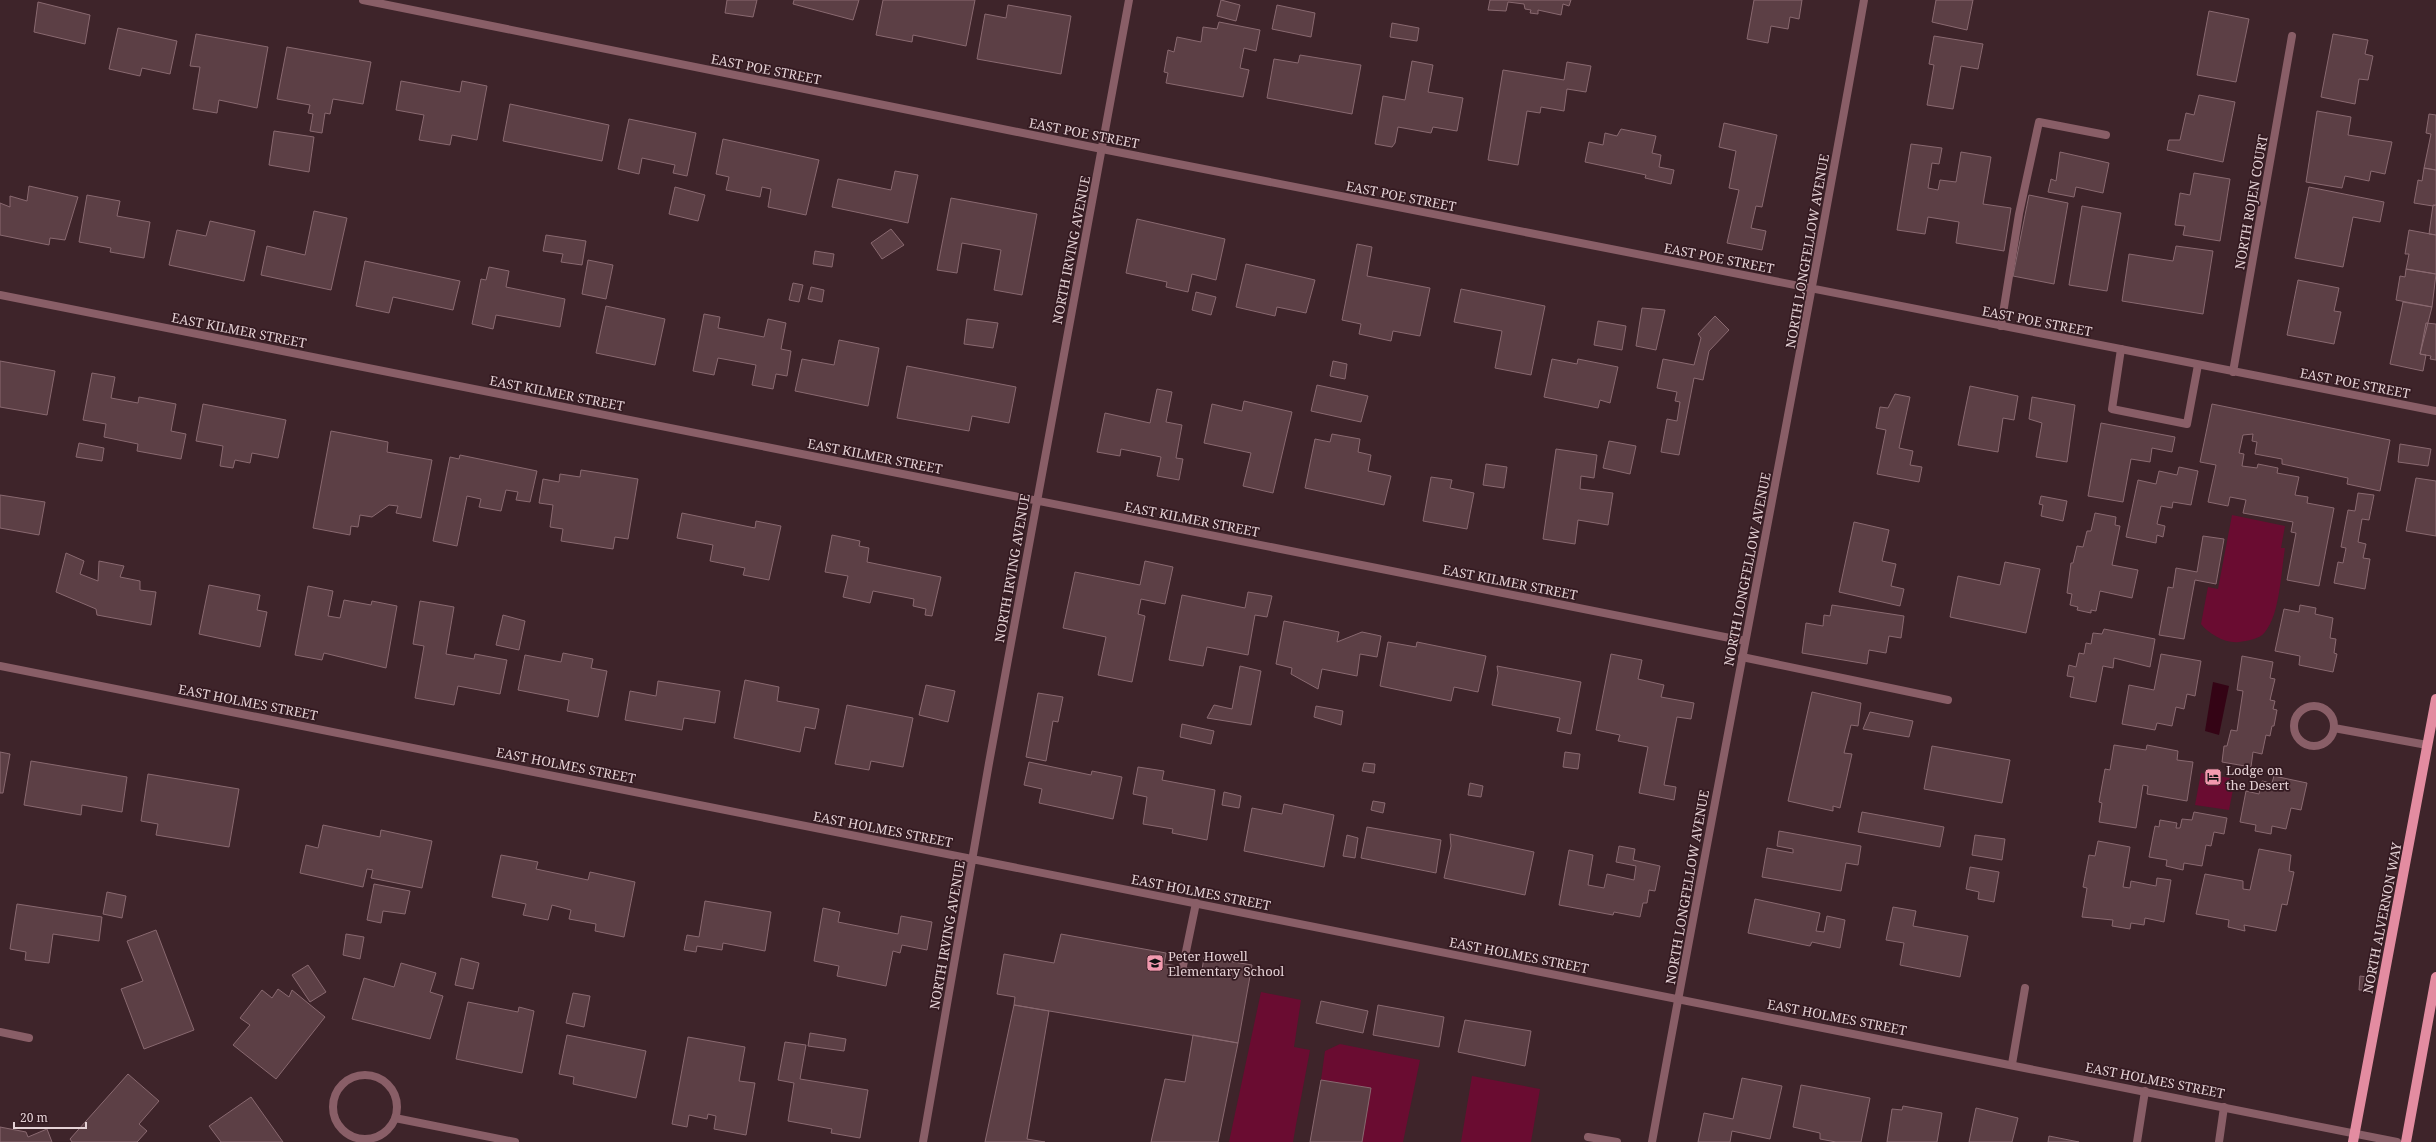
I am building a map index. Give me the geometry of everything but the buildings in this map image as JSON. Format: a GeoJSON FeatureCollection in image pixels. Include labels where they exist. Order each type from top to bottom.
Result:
{"type":"FeatureCollection","features":[{"type":"Feature","properties":{"kind":"main road","name":"NORTH ALVERNON WAY"},"geometry":{"type":"LineString","coordinates":[[2354,1137],[2436,698]]}},
{"type":"Feature","properties":{"kind":"main road"},"geometry":{"type":"LineString","coordinates":[[2406,1142],[2436,977]]}},
{"type":"Feature","properties":{"kind":"street","name":"EAST POE STREET"},"geometry":{"type":"LineString","coordinates":[[363,0],[1102,149],[2436,411]]}},
{"type":"Feature","properties":{"kind":"street","name":"NORTH IRVING AVENUE"},"geometry":{"type":"LineString","coordinates":[[923,1142],[1036,501],[1129,0]]}},
{"type":"Feature","properties":{"kind":"street","name":"NORTH LONGFELLOW AVENUE"},"geometry":{"type":"LineString","coordinates":[[1652,1142],[1745,640],[1813,289],[1864,0]]}},
{"type":"Feature","properties":{"kind":"street","name":"NORTH ROJEN COURT"},"geometry":{"type":"LineString","coordinates":[[2233,372],[2292,36]]}},
{"type":"Feature","properties":{"kind":"street"},"geometry":{"type":"LineString","coordinates":[[2001,326],[2019,214],[2039,122],[2106,135]]}},
{"type":"Feature","properties":{"kind":"street","name":"EAST KILMER STREET"},"geometry":{"type":"LineString","coordinates":[[0,294],[1036,501],[1745,640]]}},
{"type":"Feature","properties":{"kind":"street"},"geometry":{"type":"LineString","coordinates":[[2121,349],[2112,409],[2187,424],[2198,365]]}},
{"type":"Feature","properties":{"kind":"street"},"geometry":{"type":"LineString","coordinates":[[1742,657],[1948,700]]}},
{"type":"Feature","properties":{"kind":"street","name":"EAST HOLMES STREET"},"geometry":{"type":"LineString","coordinates":[[0,666],[972,860],[2224,1106],[2354,1137],[2397,1142]]}},
{"type":"Feature","properties":{"kind":"street"},"geometry":{"type":"LineString","coordinates":[[2315,707],[2321,708],[2331,716],[2334,728],[2329,740],[2324,744],[2311,746],[2299,739],[2295,727],[2296,721],[2303,710],[2315,707]]}},
{"type":"Feature","properties":{"kind":"street"},"geometry":{"type":"LineString","coordinates":[[2334,728],[2427,745]]}},
{"type":"Feature","properties":{"kind":"street"},"geometry":{"type":"LineString","coordinates":[[1183,966],[1196,903]]}},
{"type":"Feature","properties":{"kind":"street"},"geometry":{"type":"LineString","coordinates":[[2012,1064],[2025,988]]}},
{"type":"Feature","properties":{"kind":"street"},"geometry":{"type":"LineString","coordinates":[[0,1032],[29,1038]]}},
{"type":"Feature","properties":{"kind":"street"},"geometry":{"type":"LineString","coordinates":[[364,1076],[375,1077],[391,1090],[396,1100],[395,1118],[388,1129],[380,1136],[360,1139],[350,1135],[336,1120],[333,1110],[334,1100],[338,1090],[345,1082],[364,1076]]}},
{"type":"Feature","properties":{"kind":"street"},"geometry":{"type":"LineString","coordinates":[[2137,1142],[2145,1091]]}},
{"type":"Feature","properties":{"kind":"street"},"geometry":{"type":"LineString","coordinates":[[2219,1142],[2224,1106]]}},
{"type":"Feature","properties":{"kind":"street"},"geometry":{"type":"LineString","coordinates":[[395,1118],[515,1142]]}},
{"type":"Feature","properties":{"kind":"street"},"geometry":{"type":"LineString","coordinates":[[1588,1137],[1617,1142]]}},
{"type":"Feature","properties":{"kind":"shaded area"},"geometry":{"type":"Polygon","coordinates":[[[2232,515],[2285,526],[2281,548],[2285,548],[2279,592],[2274,615],[2263,634],[2257,638],[2239,642],[2218,638],[2201,624],[2208,587],[2218,589],[2232,515]]]}},
{"type":"Feature","properties":{"kind":"shaded area"},"geometry":{"type":"Polygon","coordinates":[[[2213,682],[2229,686],[2219,735],[2205,731],[2213,682]]]}},
{"type":"Feature","properties":{"kind":"shaded area"},"geometry":{"type":"Polygon","coordinates":[[[2201,773],[2235,779],[2229,810],[2195,805],[2201,773]]]}},
{"type":"Feature","properties":{"kind":"shaded area"},"geometry":{"type":"Polygon","coordinates":[[[1261,992],[1301,1000],[1294,1047],[1310,1050],[1293,1142],[1229,1142],[1261,992]]]}},
{"type":"Feature","properties":{"kind":"shaded area"},"geometry":{"type":"Polygon","coordinates":[[[1340,1044],[1420,1060],[1403,1142],[1362,1142],[1371,1088],[1321,1080],[1325,1051],[1340,1044]]]}},
{"type":"Feature","properties":{"kind":"shaded area"},"geometry":{"type":"Polygon","coordinates":[[[1472,1076],[1540,1089],[1531,1142],[1461,1142],[1472,1076]]]}},
{"type":"Feature","properties":{"kind":"place","name":"Lodge on the Desert"},"geometry":{"type":"Point","coordinates":[2213,777]}},
{"type":"Feature","properties":{"kind":"place","name":"Peter Howell Elementary School"},"geometry":{"type":"Point","coordinates":[1155,963]}}]}
